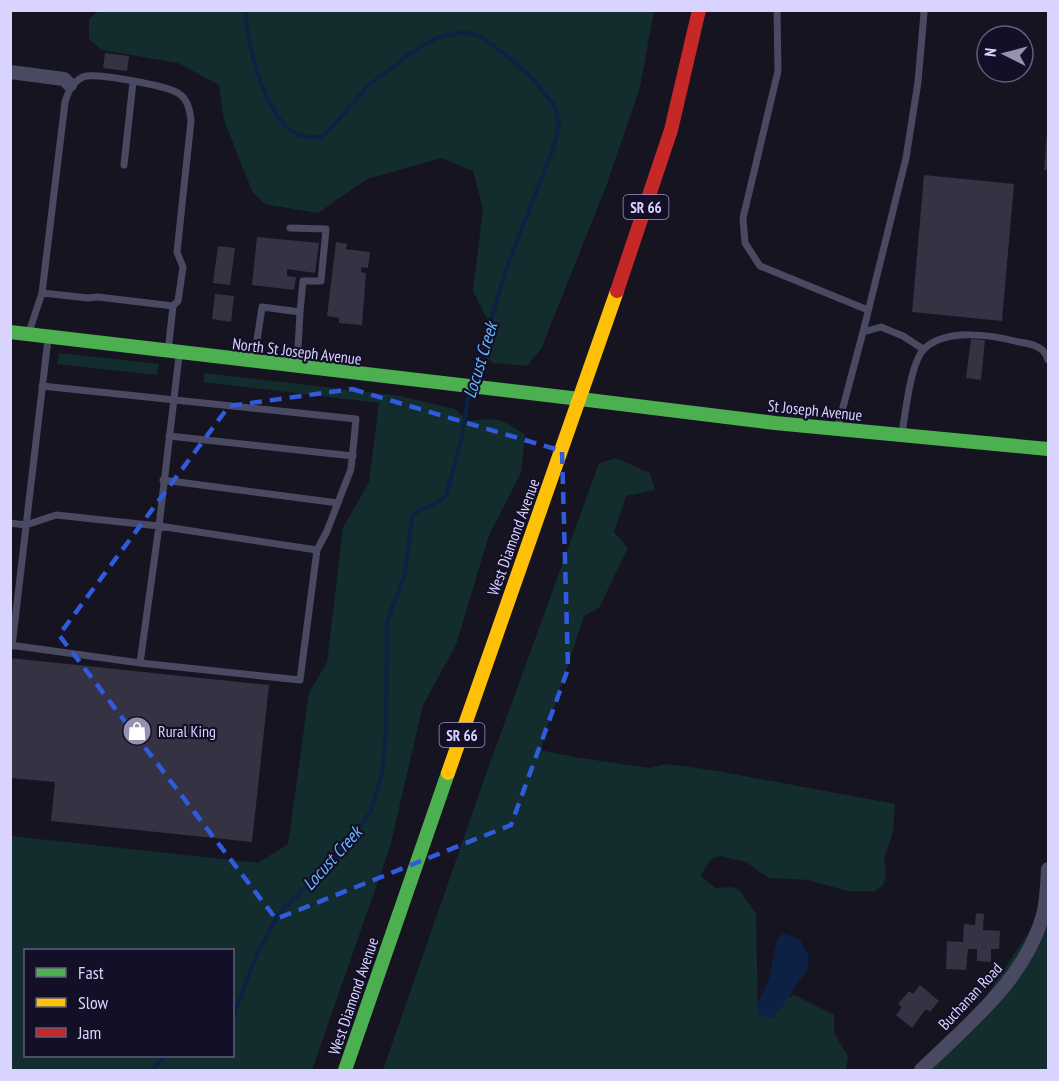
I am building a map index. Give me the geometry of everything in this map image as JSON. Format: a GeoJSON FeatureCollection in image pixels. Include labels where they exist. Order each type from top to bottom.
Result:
{"type":"FeatureCollection","features":[{"type":"Feature","properties":{"kind":"main road","name":"West Diamond Avenue"},"geometry":{"type":"LineString","coordinates":[[345,1071],[665,150],[686,72],[699,10]]}},
{"type":"Feature","properties":{"kind":"main road","name":"North St Joseph Avenue"},"geometry":{"type":"LineString","coordinates":[[10,332],[173,353],[580,399]]}},
{"type":"Feature","properties":{"kind":"main road","name":"St Joseph Avenue"},"geometry":{"type":"LineString","coordinates":[[580,399],[838,429],[1048,449]]}},
{"type":"Feature","properties":{"kind":"street"},"geometry":{"type":"LineString","coordinates":[[10,72],[64,79],[70,85]]}},
{"type":"Feature","properties":{"kind":"street","name":"Buchanan Road"},"geometry":{"type":"LineString","coordinates":[[921,1071],[1013,976],[1033,942],[1043,914],[1047,901],[1048,869]]}},
{"type":"Feature","properties":{"kind":"lane"},"geometry":{"type":"LineString","coordinates":[[777,10],[778,71],[743,218],[746,243],[760,266],[868,310]]}},
{"type":"Feature","properties":{"kind":"lane"},"geometry":{"type":"LineString","coordinates":[[838,429],[906,158],[918,82],[923,10]]}},
{"type":"Feature","properties":{"kind":"lane"},"geometry":{"type":"LineString","coordinates":[[28,334],[42,292],[65,102],[70,85],[85,76],[102,76],[179,93],[189,106],[191,121],[177,252],[183,267],[178,301],[173,306],[173,399],[159,526],[140,663]]}},
{"type":"Feature","properties":{"kind":"lane"},"geometry":{"type":"LineString","coordinates":[[124,165],[132,82]]}},
{"type":"Feature","properties":{"kind":"lane"},"geometry":{"type":"LineString","coordinates":[[290,228],[326,229],[321,281],[303,281],[297,367]]}},
{"type":"Feature","properties":{"kind":"lane"},"geometry":{"type":"LineString","coordinates":[[42,292],[173,306]]}},
{"type":"Feature","properties":{"kind":"lane"},"geometry":{"type":"LineString","coordinates":[[254,362],[262,307],[300,312]]}},
{"type":"Feature","properties":{"kind":"lane"},"geometry":{"type":"LineString","coordinates":[[863,332],[881,327],[903,336],[923,349]]}},
{"type":"Feature","properties":{"kind":"lane"},"geometry":{"type":"LineString","coordinates":[[902,435],[912,374],[923,349],[937,341],[958,336],[982,335],[1031,344],[1044,350],[1048,360]]}},
{"type":"Feature","properties":{"kind":"lane"},"geometry":{"type":"LineString","coordinates":[[42,386],[356,419],[351,469],[317,550],[300,680],[140,663],[11,645],[26,525],[42,386],[48,337]]}},
{"type":"Feature","properties":{"kind":"lane"},"geometry":{"type":"LineString","coordinates":[[169,436],[352,456]]}},
{"type":"Feature","properties":{"kind":"lane"},"geometry":{"type":"LineString","coordinates":[[163,480],[338,504]]}},
{"type":"Feature","properties":{"kind":"lane"},"geometry":{"type":"LineString","coordinates":[[10,523],[26,525],[56,515],[159,526],[317,550]]}},
{"type":"Feature","properties":{"kind":"highlighted area"},"geometry":{"type":"Polygon","coordinates":[[[352,389],[562,451],[568,669],[511,825],[276,919],[59,635],[229,406],[352,389]]]}},
{"type":"Feature","properties":{"kind":"green space"},"geometry":{"type":"Polygon","coordinates":[[[99,11],[654,11],[640,87],[607,184],[541,349],[527,366],[493,363],[485,357],[489,323],[473,291],[483,209],[473,171],[441,158],[367,179],[318,213],[264,204],[252,191],[224,120],[219,85],[178,63],[102,50],[89,39],[89,19],[99,11]]]}},
{"type":"Feature","properties":{"kind":"green space"},"geometry":{"type":"Polygon","coordinates":[[[59,353],[159,364],[157,375],[57,364],[59,353]]]}},
{"type":"Feature","properties":{"kind":"green space"},"geometry":{"type":"Polygon","coordinates":[[[205,373],[400,396],[455,409],[468,421],[498,420],[525,435],[521,473],[489,535],[456,645],[423,705],[390,847],[312,1070],[11,1070],[11,836],[258,863],[288,844],[309,693],[327,662],[343,528],[369,482],[379,403],[203,382],[205,373]]]}},
{"type":"Feature","properties":{"kind":"green space"},"geometry":{"type":"Polygon","coordinates":[[[616,458],[650,473],[655,490],[626,496],[614,532],[628,548],[599,608],[584,616],[540,750],[649,768],[666,764],[712,770],[895,804],[893,832],[884,858],[886,876],[883,885],[875,891],[847,891],[808,880],[769,878],[746,862],[720,856],[710,860],[701,876],[715,888],[732,887],[740,891],[756,914],[758,1014],[780,1010],[786,998],[794,995],[834,1015],[834,1033],[848,1056],[846,1070],[383,1070],[486,774],[599,463],[616,458]]]}},
{"type":"Feature","properties":{"kind":"green space"},"geometry":{"type":"Polygon","coordinates":[[[1048,903],[1048,1070],[925,1070],[955,1043],[1048,903]]]}},
{"type":"Feature","properties":{"kind":"water"},"geometry":{"type":"Polygon","coordinates":[[[783,934],[800,940],[809,956],[807,970],[773,1019],[758,1014],[758,1008],[769,978],[777,941],[783,934]]]}},
{"type":"Feature","properties":{"kind":"building"},"geometry":{"type":"Polygon","coordinates":[[[105,53],[129,56],[127,71],[103,68],[105,53]]]}},
{"type":"Feature","properties":{"kind":"building"},"geometry":{"type":"Polygon","coordinates":[[[1047,131],[1048,170],[1044,170],[1047,131]]]}},
{"type":"Feature","properties":{"kind":"building"},"geometry":{"type":"Polygon","coordinates":[[[924,175],[1014,184],[1002,321],[912,312],[924,175]]]}},
{"type":"Feature","properties":{"kind":"building"},"geometry":{"type":"Polygon","coordinates":[[[257,237],[319,243],[315,273],[287,269],[287,276],[296,277],[294,290],[252,285],[257,237]]]}},
{"type":"Feature","properties":{"kind":"building"},"geometry":{"type":"Polygon","coordinates":[[[336,242],[347,244],[346,249],[370,252],[368,268],[361,267],[361,272],[366,273],[362,325],[339,323],[339,318],[327,316],[336,242]]]}},
{"type":"Feature","properties":{"kind":"building"},"geometry":{"type":"Polygon","coordinates":[[[218,246],[235,248],[230,285],[213,283],[218,246]]]}},
{"type":"Feature","properties":{"kind":"building"},"geometry":{"type":"Polygon","coordinates":[[[215,294],[234,296],[231,322],[212,319],[215,294]]]}},
{"type":"Feature","properties":{"kind":"building"},"geometry":{"type":"Polygon","coordinates":[[[971,339],[985,340],[981,380],[966,378],[971,339]]]}},
{"type":"Feature","properties":{"kind":"building","name":"Rural King"},"geometry":{"type":"Polygon","coordinates":[[[10,658],[269,685],[252,842],[51,821],[55,782],[10,778],[10,658]]]}},
{"type":"Feature","properties":{"kind":"building"},"geometry":{"type":"Polygon","coordinates":[[[976,913],[984,914],[983,930],[1000,931],[999,949],[991,949],[991,962],[977,961],[977,949],[968,949],[966,970],[946,969],[947,941],[963,942],[964,924],[975,925],[976,913]]]}},
{"type":"Feature","properties":{"kind":"building"},"geometry":{"type":"Polygon","coordinates":[[[920,985],[939,1001],[930,1012],[926,1009],[912,1028],[896,1015],[902,1007],[898,1004],[909,991],[913,994],[920,985]]]}},
{"type":"Feature","properties":{"kind":"waterway","name":"Locust Creek"},"geometry":{"type":"LineString","coordinates":[[245,10],[249,41],[266,96],[284,124],[302,136],[323,137],[369,85],[407,56],[436,38],[463,32],[480,36],[507,56],[535,81],[555,107],[559,125],[553,149],[508,264],[472,381]]}},
{"type":"Feature","properties":{"kind":"waterway","name":"Locust Creek"},"geometry":{"type":"LineString","coordinates":[[234,1014],[257,954],[278,915],[348,845],[371,811],[382,773],[386,729],[387,621],[405,575],[412,517],[419,510],[436,504],[446,496],[462,437],[469,391]]}},
{"type":"Feature","properties":{"kind":"waterway","name":"Locust Creek"},"geometry":{"type":"LineString","coordinates":[[153,1070],[165,1057]]}},
{"type":"Feature","properties":{"kind":"traffic: fast"},"geometry":{"type":"LineString","coordinates":[[10,332],[580,399]]}},
{"type":"Feature","properties":{"kind":"traffic: fast"},"geometry":{"type":"LineString","coordinates":[[580,399],[775,423],[1048,449]]}},
{"type":"Feature","properties":{"kind":"traffic: fast"},"geometry":{"type":"LineString","coordinates":[[345,1070],[448,773]]}},
{"type":"Feature","properties":{"kind":"traffic: slow"},"geometry":{"type":"LineString","coordinates":[[448,773],[617,291]]}},
{"type":"Feature","properties":{"kind":"traffic: jam"},"geometry":{"type":"LineString","coordinates":[[617,291],[671,130],[699,10]]}},
{"type":"Feature","properties":{"kind":"place","name":"Rural King"},"geometry":{"type":"Point","coordinates":[137,731]}}]}
